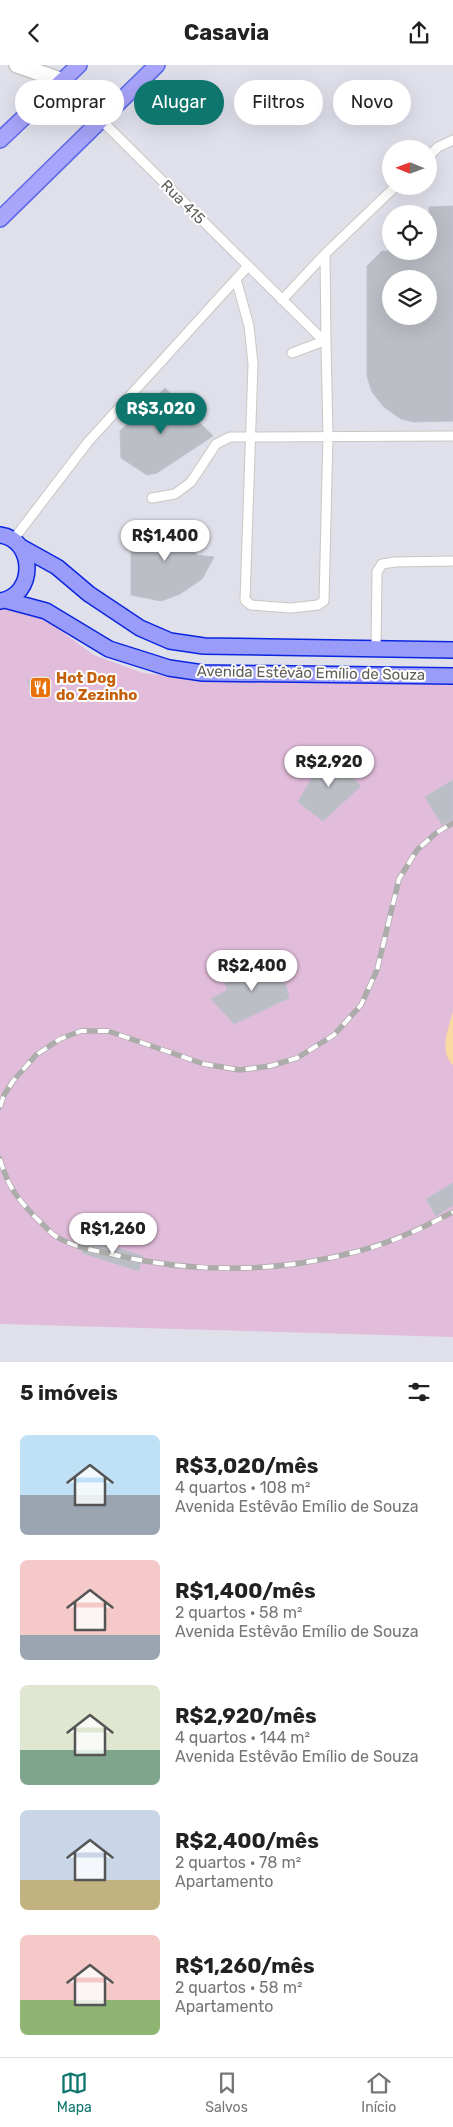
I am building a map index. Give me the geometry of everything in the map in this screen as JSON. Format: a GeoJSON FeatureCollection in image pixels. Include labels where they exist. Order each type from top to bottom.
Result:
{"type":"FeatureCollection","features":[{"type":"Feature","properties":{"kind":"highway"},"geometry":{"type":"LineString","coordinates":[[2,601],[14,595],[27,578],[27,562],[7,538]]}},
{"type":"Feature","properties":{"kind":"highway","name":"Avenida Estêvão Emílio de Souza"},"geometry":{"type":"LineString","coordinates":[[7,538],[57,567],[89,594],[140,628],[170,641],[204,646],[453,650]]}},
{"type":"Feature","properties":{"kind":"highway","name":"Avenida Estêvão Emílio de Souza"},"geometry":{"type":"LineString","coordinates":[[2,601],[46,611],[109,649],[169,668],[203,673],[453,676]]}},
{"type":"Feature","properties":{"kind":"main road"},"geometry":{"type":"LineString","coordinates":[[64,80],[79,65]]}},
{"type":"Feature","properties":{"kind":"main road"},"geometry":{"type":"LineString","coordinates":[[124,97],[157,65]]}},
{"type":"Feature","properties":{"kind":"main road"},"geometry":{"type":"LineString","coordinates":[[0,140],[16,125]]}},
{"type":"Feature","properties":{"kind":"main road"},"geometry":{"type":"LineString","coordinates":[[0,219],[96,125]]}},
{"type":"Feature","properties":{"kind":"street"},"geometry":{"type":"LineString","coordinates":[[16,65],[35,68],[61,80]]}},
{"type":"Feature","properties":{"kind":"lane","name":"Rua 415"},"geometry":{"type":"LineString","coordinates":[[106,125],[325,342]]}},
{"type":"Feature","properties":{"kind":"lane"},"geometry":{"type":"LineString","coordinates":[[438,147],[453,140]]}},
{"type":"Feature","properties":{"kind":"lane"},"geometry":{"type":"LineString","coordinates":[[282,300],[325,254],[387,195]]}},
{"type":"Feature","properties":{"kind":"lane"},"geometry":{"type":"LineString","coordinates":[[236,279],[249,326],[253,365],[245,600],[251,605],[290,608],[318,605],[324,601],[328,435],[325,254]]}},
{"type":"Feature","properties":{"kind":"lane"},"geometry":{"type":"LineString","coordinates":[[7,538],[88,442],[248,267]]}},
{"type":"Feature","properties":{"kind":"lane"},"geometry":{"type":"LineString","coordinates":[[292,353],[325,342]]}},
{"type":"Feature","properties":{"kind":"lane"},"geometry":{"type":"LineString","coordinates":[[152,498],[175,493],[192,482],[216,444],[230,437],[328,435],[453,436]]}},
{"type":"Feature","properties":{"kind":"lane"},"geometry":{"type":"LineString","coordinates":[[376,649],[377,572],[382,564],[453,561]]}},
{"type":"Feature","properties":{"kind":"shaded area"},"geometry":{"type":"Polygon","coordinates":[[[0,603],[42,617],[94,655],[143,673],[219,682],[453,682],[453,1337],[0,1324],[0,603]]]}},
{"type":"Feature","properties":{"kind":"shaded area"},"geometry":{"type":"Polygon","coordinates":[[[453,1011],[453,1065],[446,1053],[445,1046],[453,1011]]]}},
{"type":"Feature","properties":{"kind":"building"},"geometry":{"type":"Polygon","coordinates":[[[453,206],[453,421],[414,422],[401,419],[384,407],[372,392],[367,376],[367,266],[382,251],[382,260],[437,260],[437,207],[453,206]]]}},
{"type":"Feature","properties":{"kind":"building"},"geometry":{"type":"Polygon","coordinates":[[[165,388],[213,436],[157,473],[147,475],[121,458],[120,431],[165,388]]]}},
{"type":"Feature","properties":{"kind":"building"},"geometry":{"type":"Polygon","coordinates":[[[131,528],[197,529],[196,555],[214,557],[202,579],[180,594],[161,601],[131,595],[131,528]]]}},
{"type":"Feature","properties":{"kind":"building","name":"Hot Dog do Zezinho"},"geometry":{"type":"Polygon","coordinates":[[[49,676],[52,694],[31,698],[28,680],[49,676]]]}},
{"type":"Feature","properties":{"kind":"building"},"geometry":{"type":"Polygon","coordinates":[[[333,757],[353,771],[350,776],[361,786],[323,821],[298,802],[323,758],[329,762],[333,757]]]}},
{"type":"Feature","properties":{"kind":"building"},"geometry":{"type":"Polygon","coordinates":[[[453,780],[453,819],[442,825],[425,797],[453,780]]]}},
{"type":"Feature","properties":{"kind":"building"},"geometry":{"type":"Polygon","coordinates":[[[265,962],[270,963],[273,968],[281,964],[289,998],[234,1024],[211,999],[227,990],[225,984],[228,979],[247,967],[265,962]]]}},
{"type":"Feature","properties":{"kind":"building"},"geometry":{"type":"Polygon","coordinates":[[[453,1183],[453,1205],[436,1216],[426,1199],[453,1183]]]}},
{"type":"Feature","properties":{"kind":"building"},"geometry":{"type":"Polygon","coordinates":[[[86,1239],[143,1256],[139,1271],[82,1253],[86,1239]]]}},
{"type":"Feature","properties":{"kind":"railway"},"geometry":{"type":"LineString","coordinates":[[0,1107],[4,1095],[13,1081],[36,1055],[60,1039],[81,1031],[108,1031],[204,1064],[240,1070],[270,1066],[297,1058],[334,1035],[361,1005],[377,970],[399,879],[417,850],[436,833],[453,823]]}},
{"type":"Feature","properties":{"kind":"railway"},"geometry":{"type":"LineString","coordinates":[[0,1159],[6,1177],[19,1198],[54,1235],[74,1245],[89,1249],[171,1265],[231,1268],[261,1267],[321,1260],[364,1250],[391,1241],[453,1212]]}},
{"type":"Feature","properties":{"kind":"place","name":"Hot Dog do Zezinho"},"geometry":{"type":"Point","coordinates":[40,687]}}]}
